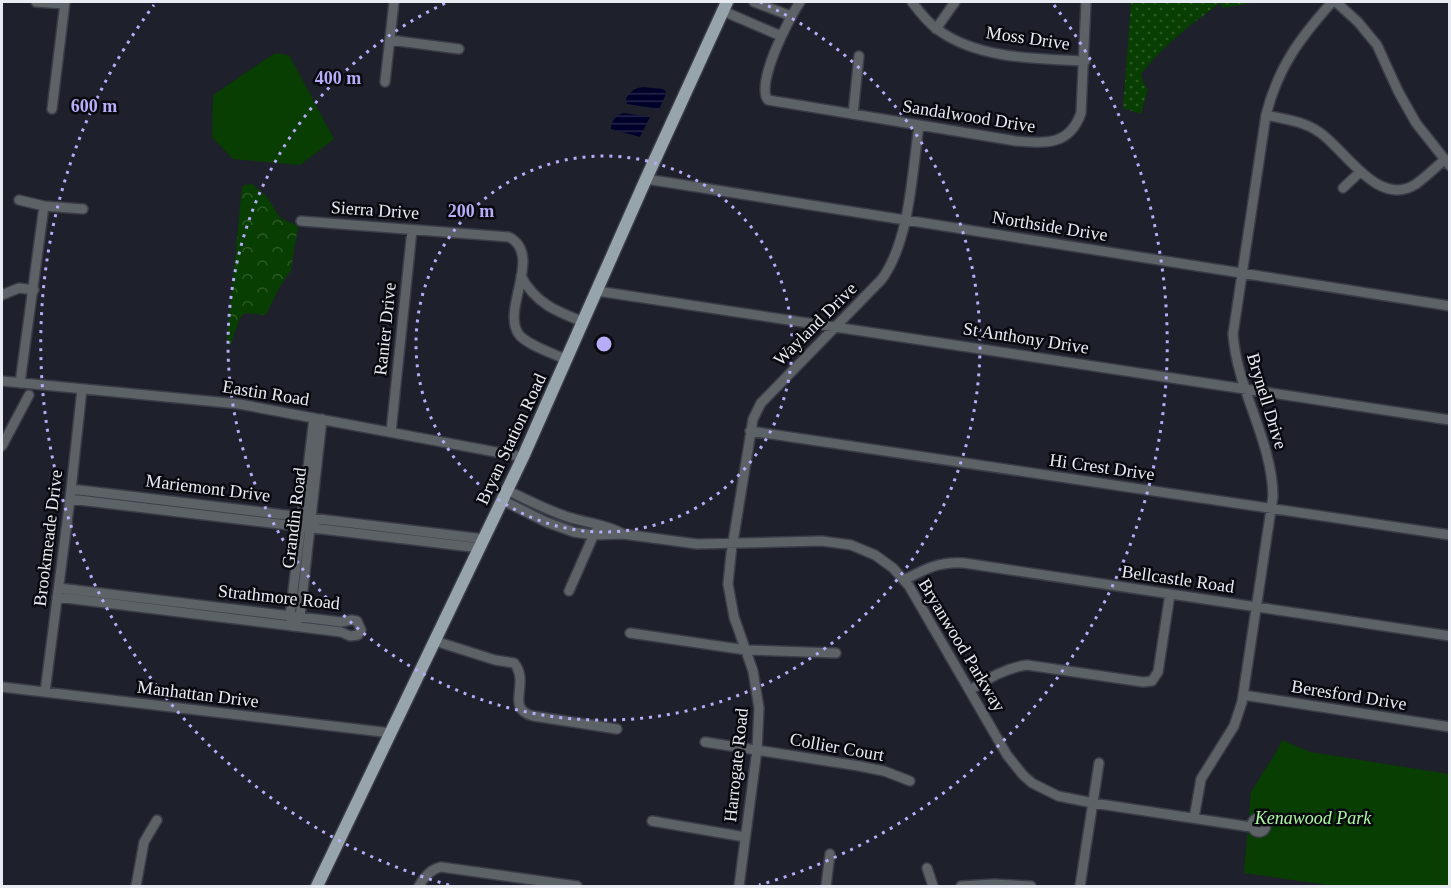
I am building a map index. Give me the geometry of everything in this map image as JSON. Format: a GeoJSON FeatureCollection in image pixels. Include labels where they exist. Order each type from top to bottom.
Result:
{"type":"FeatureCollection","features":[{"type":"Feature","properties":{"kind":"main road","name":"Bryan Station Road"},"geometry":{"type":"LineString","coordinates":[[317,886],[523,457],[726,4]]}},
{"type":"Feature","properties":{"kind":"street"},"geometry":{"type":"LineString","coordinates":[[36,2],[65,3],[52,109]]}},
{"type":"Feature","properties":{"kind":"street"},"geometry":{"type":"LineString","coordinates":[[385,82],[394,2]]}},
{"type":"Feature","properties":{"kind":"street"},"geometry":{"type":"LineString","coordinates":[[754,2],[791,16]]}},
{"type":"Feature","properties":{"kind":"street"},"geometry":{"type":"LineString","coordinates":[[726,4],[781,36],[800,2]]}},
{"type":"Feature","properties":{"kind":"street","name":"Moss Drive"},"geometry":{"type":"LineString","coordinates":[[912,2],[936,29],[958,41],[1000,54],[1084,61]]}},
{"type":"Feature","properties":{"kind":"street"},"geometry":{"type":"LineString","coordinates":[[936,29],[955,2]]}},
{"type":"Feature","properties":{"kind":"street","name":"Sandalwood Drive"},"geometry":{"type":"LineString","coordinates":[[781,36],[765,87],[765,98],[770,102],[1034,143],[1051,142],[1060,139],[1074,127],[1081,113],[1086,2]]}},
{"type":"Feature","properties":{"kind":"street"},"geometry":{"type":"LineString","coordinates":[[1266,115],[1314,128],[1360,172],[1377,184],[1398,190],[1415,185],[1447,163],[1407,109],[1377,45],[1358,22],[1334,2]]}},
{"type":"Feature","properties":{"kind":"street","name":"Brynell Drive"},"geometry":{"type":"LineString","coordinates":[[1194,818],[1201,779],[1238,717],[1271,508],[1272,485],[1269,462],[1237,363],[1233,334],[1266,115],[1279,75],[1292,50],[1334,2]]}},
{"type":"Feature","properties":{"kind":"street"},"geometry":{"type":"LineString","coordinates":[[390,40],[459,50]]}},
{"type":"Feature","properties":{"kind":"street"},"geometry":{"type":"LineString","coordinates":[[853,114],[859,56]]}},
{"type":"Feature","properties":{"kind":"street","name":"Wayland Drive"},"geometry":{"type":"LineString","coordinates":[[733,544],[750,431],[755,412],[761,403],[888,271],[897,253],[905,219],[919,125]]}},
{"type":"Feature","properties":{"kind":"street"},"geometry":{"type":"LineString","coordinates":[[1343,188],[1360,172]]}},
{"type":"Feature","properties":{"kind":"street","name":"Northside Drive"},"geometry":{"type":"LineString","coordinates":[[646,179],[1449,306]]}},
{"type":"Feature","properties":{"kind":"street"},"geometry":{"type":"LineString","coordinates":[[19,200],[44,206],[83,209]]}},
{"type":"Feature","properties":{"kind":"street"},"geometry":{"type":"LineString","coordinates":[[20,382],[44,206]]}},
{"type":"Feature","properties":{"kind":"street","name":"Sierra Drive"},"geometry":{"type":"LineString","coordinates":[[301,221],[509,237],[522,252],[515,323],[518,333],[526,341],[567,360]]}},
{"type":"Feature","properties":{"kind":"street","name":"Ranier Drive"},"geometry":{"type":"LineString","coordinates":[[391,432],[412,230]]}},
{"type":"Feature","properties":{"kind":"street"},"geometry":{"type":"LineString","coordinates":[[521,276],[534,295],[545,305],[584,322]]}},
{"type":"Feature","properties":{"kind":"street"},"geometry":{"type":"LineString","coordinates":[[2,295],[19,288],[34,290]]}},
{"type":"Feature","properties":{"kind":"street","name":"St Anthony Drive"},"geometry":{"type":"LineString","coordinates":[[597,291],[1449,420]]}},
{"type":"Feature","properties":{"kind":"street","name":"Eastin Road"},"geometry":{"type":"LineString","coordinates":[[2,381],[239,404],[523,457]]}},
{"type":"Feature","properties":{"kind":"street","name":"Brookmeade Drive"},"geometry":{"type":"LineString","coordinates":[[45,692],[71,494],[82,388]]}},
{"type":"Feature","properties":{"kind":"street"},"geometry":{"type":"LineString","coordinates":[[2,446],[29,395]]}},
{"type":"Feature","properties":{"kind":"street","name":"Grandin Road"},"geometry":{"type":"LineString","coordinates":[[294,626],[318,418]]}},
{"type":"Feature","properties":{"kind":"street","name":"Hi Crest Drive"},"geometry":{"type":"LineString","coordinates":[[750,431],[1449,535]]}},
{"type":"Feature","properties":{"kind":"street","name":"Mariemont Drive"},"geometry":{"type":"LineString","coordinates":[[71,494],[482,543]]}},
{"type":"Feature","properties":{"kind":"street","name":"Bryanwood Parkway"},"geometry":{"type":"LineString","coordinates":[[505,495],[623,534]]}},
{"type":"Feature","properties":{"kind":"street","name":"Bryanwood Parkway"},"geometry":{"type":"LineString","coordinates":[[505,495],[561,528],[594,535],[623,534],[697,544],[822,541],[864,549],[885,561],[904,580],[1007,754],[1023,775],[1038,787],[1058,796],[1093,803],[1251,827]]}},
{"type":"Feature","properties":{"kind":"street"},"geometry":{"type":"LineString","coordinates":[[569,591],[598,524]]}},
{"type":"Feature","properties":{"kind":"street","name":"Harrogate Road"},"geometry":{"type":"LineString","coordinates":[[733,544],[728,575],[729,592],[734,616],[759,695],[757,750],[739,886]]}},
{"type":"Feature","properties":{"kind":"street","name":"Bellcastle Road"},"geometry":{"type":"LineString","coordinates":[[904,580],[927,568],[951,562],[1449,636]]}},
{"type":"Feature","properties":{"kind":"street","name":"Strathmore Road"},"geometry":{"type":"LineString","coordinates":[[58,593],[341,622],[352,620],[357,621],[360,630],[358,635],[350,636],[341,632],[58,593]]}},
{"type":"Feature","properties":{"kind":"street"},"geometry":{"type":"LineString","coordinates":[[970,690],[1010,668],[1027,665],[1143,682],[1152,681],[1158,672],[1170,594]]}},
{"type":"Feature","properties":{"kind":"street"},"geometry":{"type":"LineString","coordinates":[[630,633],[746,650],[836,653]]}},
{"type":"Feature","properties":{"kind":"street"},"geometry":{"type":"LineString","coordinates":[[435,641],[495,660],[514,663],[520,675],[519,703],[520,710],[524,713],[617,729]]}},
{"type":"Feature","properties":{"kind":"street","name":"Manhattan Drive"},"geometry":{"type":"LineString","coordinates":[[2,687],[390,733]]}},
{"type":"Feature","properties":{"kind":"street","name":"Beresford Drive"},"geometry":{"type":"LineString","coordinates":[[1243,695],[1449,727]]}},
{"type":"Feature","properties":{"kind":"street","name":"Collier Court"},"geometry":{"type":"LineString","coordinates":[[705,742],[873,768],[910,781]]}},
{"type":"Feature","properties":{"kind":"street"},"geometry":{"type":"LineString","coordinates":[[1080,886],[1099,764]]}},
{"type":"Feature","properties":{"kind":"street"},"geometry":{"type":"LineString","coordinates":[[136,886],[144,842],[157,820]]}},
{"type":"Feature","properties":{"kind":"street"},"geometry":{"type":"LineString","coordinates":[[652,821],[745,837]]}},
{"type":"Feature","properties":{"kind":"street"},"geometry":{"type":"LineString","coordinates":[[826,886],[830,854]]}},
{"type":"Feature","properties":{"kind":"street"},"geometry":{"type":"LineString","coordinates":[[418,886],[431,871],[441,867],[577,886]]}},
{"type":"Feature","properties":{"kind":"street"},"geometry":{"type":"LineString","coordinates":[[927,868],[933,886]]}},
{"type":"Feature","properties":{"kind":"street"},"geometry":{"type":"LineString","coordinates":[[961,886],[994,884],[1031,886]]}},
{"type":"Feature","properties":{"kind":"green space"},"geometry":{"type":"Polygon","coordinates":[[[1131,2],[1257,2],[1223,8],[1220,3],[1168,44],[1141,74],[1148,89],[1141,114],[1123,108],[1131,2]]]}},
{"type":"Feature","properties":{"kind":"green space"},"geometry":{"type":"Polygon","coordinates":[[[275,53],[289,55],[334,139],[300,165],[233,159],[212,137],[213,95],[275,53]]]}},
{"type":"Feature","properties":{"kind":"green space"},"geometry":{"type":"Polygon","coordinates":[[[252,184],[267,197],[280,218],[298,226],[291,270],[266,315],[245,313],[240,318],[230,346],[227,340],[242,188],[244,185],[252,184]]]}},
{"type":"Feature","properties":{"kind":"green space","name":"Kenawood Park"},"geometry":{"type":"Polygon","coordinates":[[[1282,740],[1310,752],[1449,774],[1449,886],[1335,886],[1244,873],[1251,792],[1282,740]]]}},
{"type":"Feature","properties":{"kind":"water"},"geometry":{"type":"Polygon","coordinates":[[[643,87],[666,91],[659,109],[627,104],[626,99],[631,92],[643,87]]]}},
{"type":"Feature","properties":{"kind":"water"},"geometry":{"type":"Polygon","coordinates":[[[624,113],[650,117],[640,137],[611,129],[614,119],[624,113]]]}}]}
